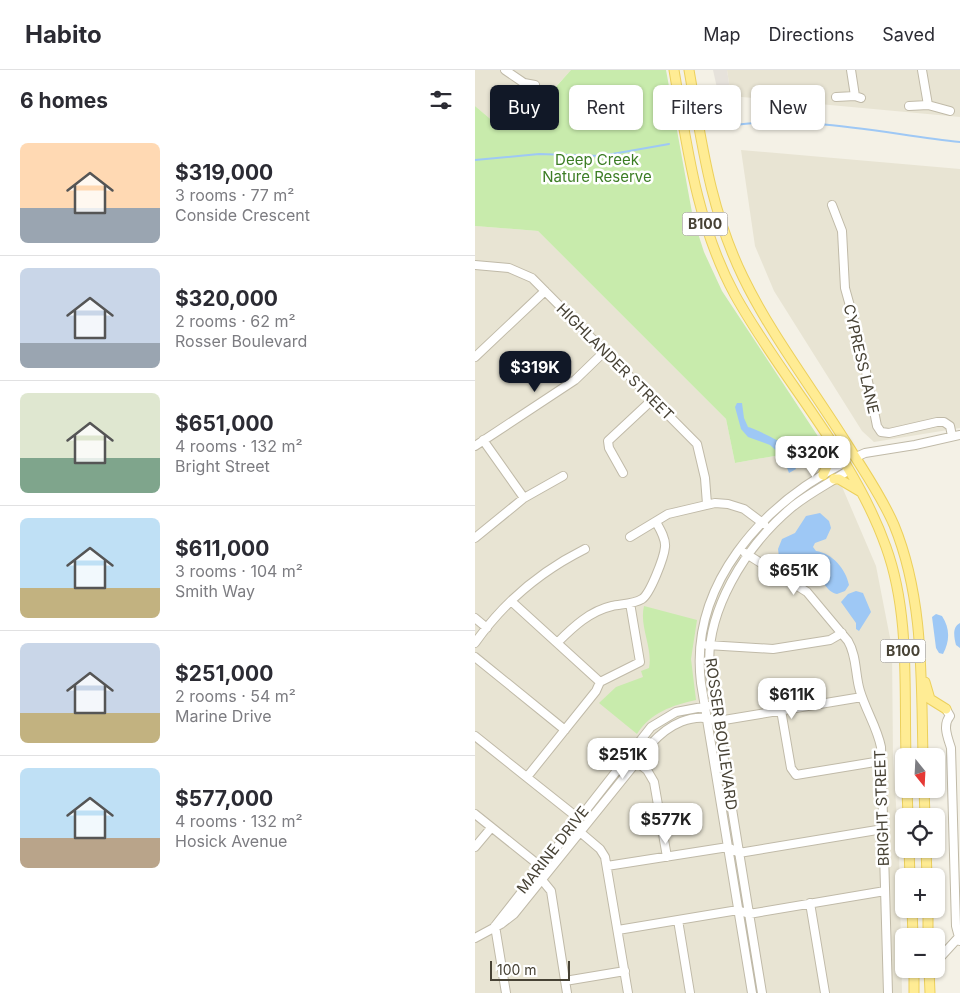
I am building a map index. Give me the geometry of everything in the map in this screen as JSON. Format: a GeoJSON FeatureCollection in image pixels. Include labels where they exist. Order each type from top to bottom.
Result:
{"type":"FeatureCollection","features":[{"type":"Feature","properties":{"kind":"main road","name":"B100"},"geometry":{"type":"LineString","coordinates":[[674,70],[693,178],[716,255],[735,295],[862,492],[887,548],[901,610],[906,748]]}},
{"type":"Feature","properties":{"kind":"main road","name":"B100"},"geometry":{"type":"LineString","coordinates":[[689,70],[707,180],[721,228],[743,279],[789,356],[858,460],[884,503],[904,552],[913,593],[919,643],[923,748]]}},
{"type":"Feature","properties":{"kind":"main road"},"geometry":{"type":"LineString","coordinates":[[778,363],[789,356]]}},
{"type":"Feature","properties":{"kind":"main road"},"geometry":{"type":"LineString","coordinates":[[823,475],[835,449]]}},
{"type":"Feature","properties":{"kind":"main road"},"geometry":{"type":"LineString","coordinates":[[846,467],[858,460]]}},
{"type":"Feature","properties":{"kind":"main road"},"geometry":{"type":"LineString","coordinates":[[834,479],[839,479],[862,492]]}},
{"type":"Feature","properties":{"kind":"main road"},"geometry":{"type":"LineString","coordinates":[[919,643],[923,653],[927,694],[948,713]]}},
{"type":"Feature","properties":{"kind":"main road"},"geometry":{"type":"LineString","coordinates":[[914,978],[915,993]]}},
{"type":"Feature","properties":{"kind":"main road"},"geometry":{"type":"LineString","coordinates":[[930,978],[930,993]]}},
{"type":"Feature","properties":{"kind":"street"},"geometry":{"type":"LineString","coordinates":[[505,70],[524,83],[535,85]]}},
{"type":"Feature","properties":{"kind":"street"},"geometry":{"type":"LineString","coordinates":[[836,96],[858,97],[851,70]]}},
{"type":"Feature","properties":{"kind":"street"},"geometry":{"type":"LineString","coordinates":[[922,70],[928,105]]}},
{"type":"Feature","properties":{"kind":"street"},"geometry":{"type":"LineString","coordinates":[[909,106],[928,105],[950,111]]}},
{"type":"Feature","properties":{"kind":"street","name":"CYPRESS LANE"},"geometry":{"type":"LineString","coordinates":[[832,205],[842,231],[845,288],[860,342],[877,426],[881,432],[889,433],[940,421],[950,426],[956,435]]}},
{"type":"Feature","properties":{"kind":"street","name":"HIGHLANDER STREET"},"geometry":{"type":"LineString","coordinates":[[475,265],[517,270],[532,278],[697,444],[705,478],[707,504]]}},
{"type":"Feature","properties":{"kind":"street"},"geometry":{"type":"LineString","coordinates":[[475,358],[545,291]]}},
{"type":"Feature","properties":{"kind":"street"},"geometry":{"type":"LineString","coordinates":[[475,446],[575,380],[605,351]]}},
{"type":"Feature","properties":{"kind":"street"},"geometry":{"type":"LineString","coordinates":[[623,473],[609,448],[608,442],[652,400]]}},
{"type":"Feature","properties":{"kind":"street"},"geometry":{"type":"LineString","coordinates":[[858,460],[875,452],[956,435]]}},
{"type":"Feature","properties":{"kind":"street"},"geometry":{"type":"LineString","coordinates":[[483,440],[525,498]]}},
{"type":"Feature","properties":{"kind":"street","name":"ROSSER BOULEVARD"},"geometry":{"type":"LineString","coordinates":[[752,993],[700,672],[699,645],[704,617],[712,594],[761,521],[783,501],[823,475],[846,467]]}},
{"type":"Feature","properties":{"kind":"street","name":"ROSSER BOULEVARD"},"geometry":{"type":"LineString","coordinates":[[763,993],[709,665],[710,645],[719,606],[730,583],[749,555],[770,529],[791,508],[834,479],[846,467]]}},
{"type":"Feature","properties":{"kind":"street"},"geometry":{"type":"LineString","coordinates":[[475,538],[525,498],[563,476]]}},
{"type":"Feature","properties":{"kind":"street"},"geometry":{"type":"LineString","coordinates":[[630,537],[668,514],[707,504],[729,504],[744,509],[770,529]]}},
{"type":"Feature","properties":{"kind":"street"},"geometry":{"type":"LineString","coordinates":[[558,642],[580,621],[595,612],[639,601],[647,595],[662,562],[665,546],[656,522]]}},
{"type":"Feature","properties":{"kind":"street"},"geometry":{"type":"LineString","coordinates":[[475,643],[511,601],[564,559],[585,549]]}},
{"type":"Feature","properties":{"kind":"street","name":"BRIGHT STREET"},"geometry":{"type":"LineString","coordinates":[[740,550],[807,592],[842,633],[852,650],[862,697],[878,735],[881,761],[888,993]]}},
{"type":"Feature","properties":{"kind":"street"},"geometry":{"type":"LineString","coordinates":[[511,601],[600,682]]}},
{"type":"Feature","properties":{"kind":"street"},"geometry":{"type":"LineString","coordinates":[[600,682],[641,662],[630,602]]}},
{"type":"Feature","properties":{"kind":"street"},"geometry":{"type":"LineString","coordinates":[[475,618],[487,628]]}},
{"type":"Feature","properties":{"kind":"street"},"geometry":{"type":"LineString","coordinates":[[699,645],[773,649],[826,641],[842,633]]}},
{"type":"Feature","properties":{"kind":"street"},"geometry":{"type":"LineString","coordinates":[[475,657],[565,730]]}},
{"type":"Feature","properties":{"kind":"street"},"geometry":{"type":"LineString","coordinates":[[527,777],[599,688],[600,682]]}},
{"type":"Feature","properties":{"kind":"street"},"geometry":{"type":"LineString","coordinates":[[706,716],[718,721],[862,697]]}},
{"type":"Feature","properties":{"kind":"street","name":"MARINE DRIVE"},"geometry":{"type":"LineString","coordinates":[[495,926],[628,755],[659,721],[676,712],[715,704]]}},
{"type":"Feature","properties":{"kind":"street"},"geometry":{"type":"LineString","coordinates":[[781,710],[791,768],[796,775],[881,761]]}},
{"type":"Feature","properties":{"kind":"street"},"geometry":{"type":"LineString","coordinates":[[945,953],[959,940],[951,754],[946,728],[948,713],[960,714]]}},
{"type":"Feature","properties":{"kind":"street","name":"MARINE DRIVE"},"geometry":{"type":"LineString","coordinates":[[475,938],[513,914],[665,730],[681,722],[706,716]]}},
{"type":"Feature","properties":{"kind":"street"},"geometry":{"type":"LineString","coordinates":[[475,736],[578,818],[580,832],[600,849],[607,866],[628,993]]}},
{"type":"Feature","properties":{"kind":"street"},"geometry":{"type":"LineString","coordinates":[[628,755],[650,774],[654,782],[667,857]]}},
{"type":"Feature","properties":{"kind":"street"},"geometry":{"type":"LineString","coordinates":[[475,814],[540,866],[542,880],[551,891],[567,993]]}},
{"type":"Feature","properties":{"kind":"street"},"geometry":{"type":"LineString","coordinates":[[475,847],[491,828]]}},
{"type":"Feature","properties":{"kind":"street"},"geometry":{"type":"LineString","coordinates":[[607,866],[728,847],[739,853],[883,829]]}},
{"type":"Feature","properties":{"kind":"street"},"geometry":{"type":"LineString","coordinates":[[618,930],[738,910],[749,914],[885,891]]}},
{"type":"Feature","properties":{"kind":"street"},"geometry":{"type":"LineString","coordinates":[[810,903],[825,993]]}},
{"type":"Feature","properties":{"kind":"street"},"geometry":{"type":"LineString","coordinates":[[678,920],[690,993]]}},
{"type":"Feature","properties":{"kind":"street"},"geometry":{"type":"LineString","coordinates":[[495,926],[507,993]]}},
{"type":"Feature","properties":{"kind":"street"},"geometry":{"type":"LineString","coordinates":[[565,980],[625,971]]}},
{"type":"Feature","properties":{"kind":"shaded area"},"geometry":{"type":"Polygon","coordinates":[[[475,70],[571,70],[557,85],[490,85],[490,119],[475,106],[475,70]]]}},
{"type":"Feature","properties":{"kind":"shaded area"},"geometry":{"type":"Polygon","coordinates":[[[713,70],[727,70],[729,85],[716,85],[713,70]]]}},
{"type":"Feature","properties":{"kind":"shaded area"},"geometry":{"type":"Polygon","coordinates":[[[727,70],[960,70],[960,117],[825,105],[825,85],[751,85],[751,98],[741,97],[741,85],[729,85],[727,70]]]}},
{"type":"Feature","properties":{"kind":"shaded area"},"geometry":{"type":"Polygon","coordinates":[[[741,150],[960,169],[960,428],[874,442],[862,431],[774,291],[755,246],[741,150]]]}},
{"type":"Feature","properties":{"kind":"shaded area"},"geometry":{"type":"Polygon","coordinates":[[[475,226],[538,231],[726,419],[735,463],[825,447],[876,566],[892,648],[893,758],[896,808],[895,858],[899,858],[899,868],[895,868],[895,918],[900,918],[901,928],[895,928],[895,978],[902,978],[902,993],[475,993],[475,226]]]}},
{"type":"Feature","properties":{"kind":"green space","name":"Deep Creek Nature Reserve"},"geometry":{"type":"Polygon","coordinates":[[[571,70],[666,70],[669,85],[653,85],[653,130],[677,130],[693,218],[704,252],[722,291],[825,447],[735,463],[726,419],[538,231],[475,226],[475,106],[490,119],[490,130],[559,130],[558,85],[571,70]]]}},
{"type":"Feature","properties":{"kind":"green space"},"geometry":{"type":"Polygon","coordinates":[[[644,606],[697,620],[691,659],[696,700],[679,704],[655,715],[637,734],[599,703],[616,687],[643,677],[641,671],[649,668],[649,652],[643,622],[644,606]]]}},
{"type":"Feature","properties":{"kind":"water"},"geometry":{"type":"Polygon","coordinates":[[[737,403],[742,403],[744,418],[748,427],[786,445],[796,469],[789,473],[783,457],[770,445],[748,437],[741,429],[735,407],[737,403]]]}},
{"type":"Feature","properties":{"kind":"water"},"geometry":{"type":"Polygon","coordinates":[[[820,513],[829,521],[831,528],[826,539],[815,543],[813,547],[816,551],[833,558],[845,573],[849,585],[845,591],[837,594],[830,591],[815,572],[806,567],[784,562],[779,557],[778,549],[782,539],[795,533],[806,516],[820,513]]]}},
{"type":"Feature","properties":{"kind":"water"},"geometry":{"type":"Polygon","coordinates":[[[856,591],[863,593],[871,612],[859,631],[856,629],[856,623],[841,602],[848,594],[856,591]]]}},
{"type":"Feature","properties":{"kind":"water"},"geometry":{"type":"Polygon","coordinates":[[[936,614],[942,616],[948,630],[947,644],[943,654],[939,653],[936,648],[932,617],[936,614]]]}},
{"type":"Feature","properties":{"kind":"water"},"geometry":{"type":"Polygon","coordinates":[[[960,623],[960,648],[956,645],[954,633],[957,625],[960,623]]]}},
{"type":"Feature","properties":{"kind":"waterway"},"geometry":{"type":"LineString","coordinates":[[741,124],[791,122],[819,124],[960,142]]}},
{"type":"Feature","properties":{"kind":"waterway"},"geometry":{"type":"LineString","coordinates":[[475,160],[539,154],[601,156],[669,144]]}}]}
